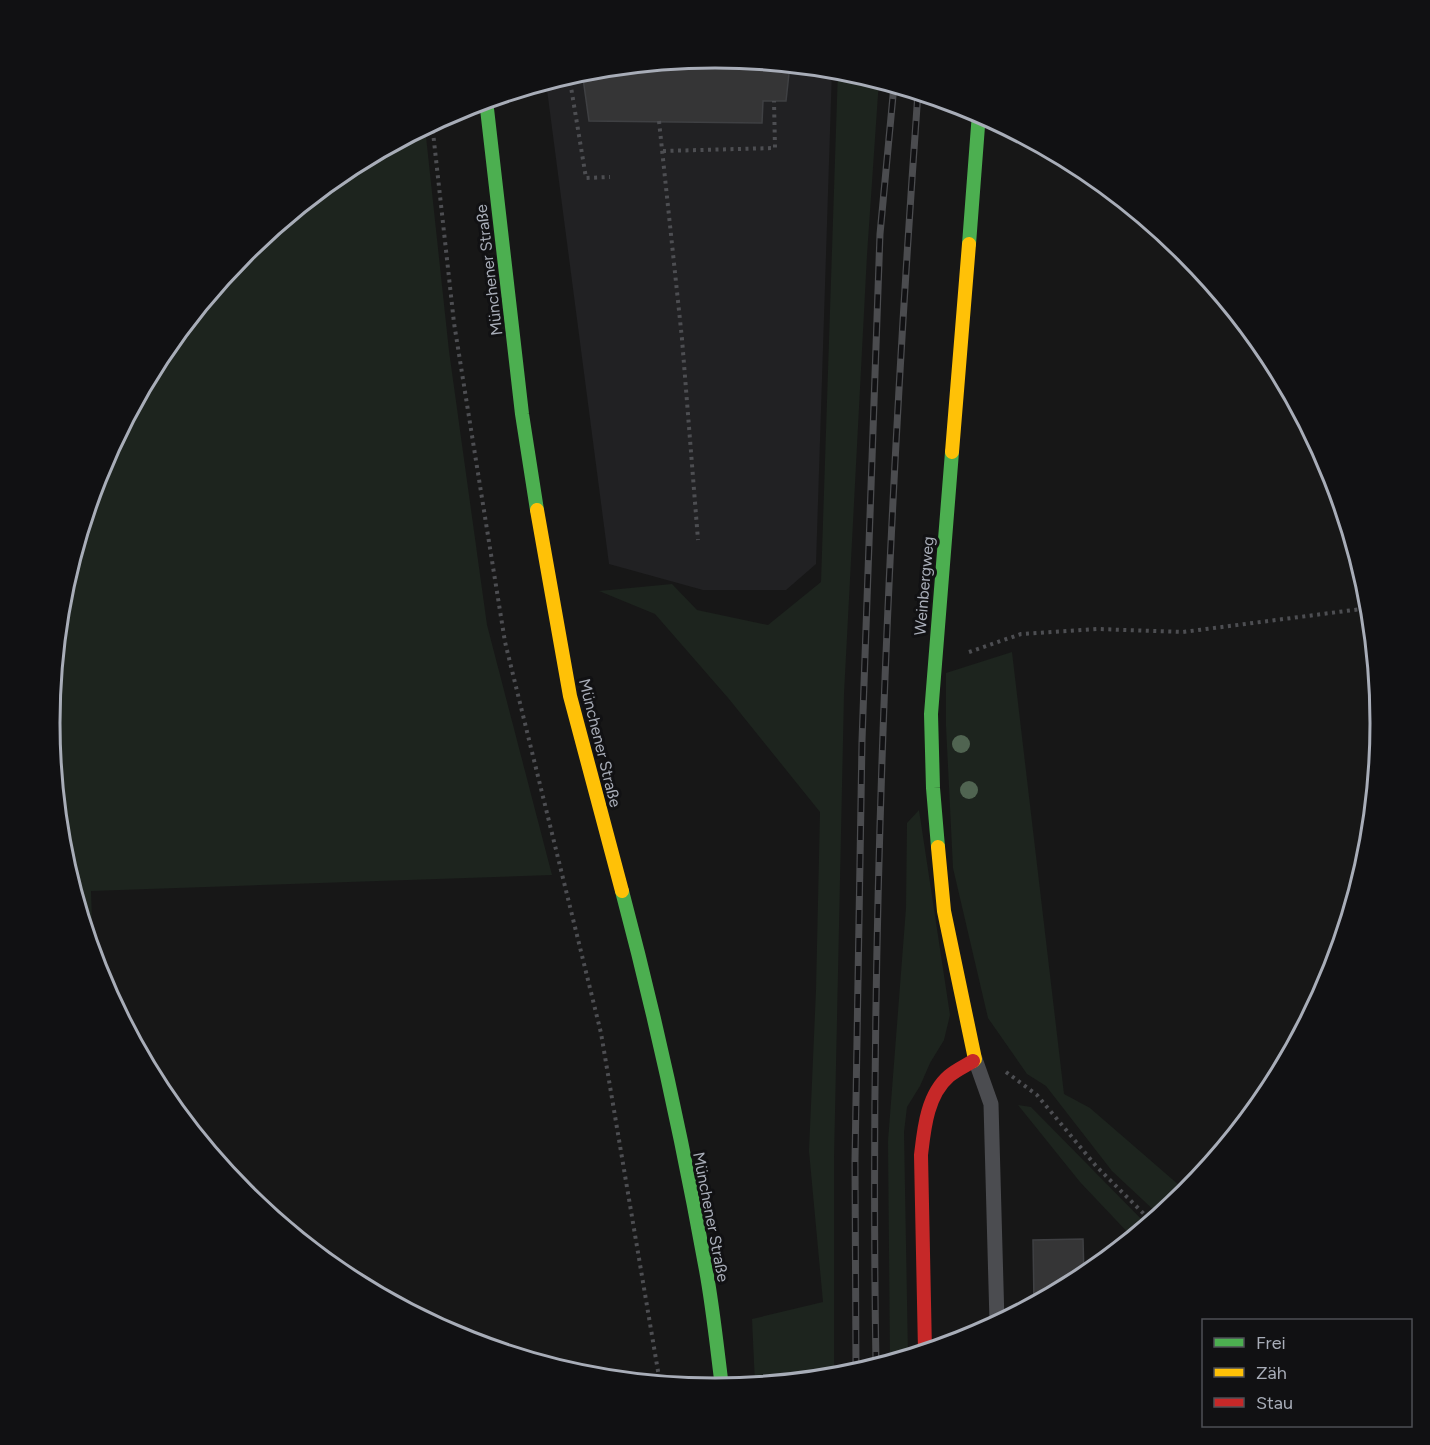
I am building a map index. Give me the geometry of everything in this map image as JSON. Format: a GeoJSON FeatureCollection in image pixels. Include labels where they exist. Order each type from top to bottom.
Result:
{"type":"FeatureCollection","features":[{"type":"Feature","properties":{"kind":"main road","name":"Münchener Straße"},"geometry":{"type":"LineString","coordinates":[[487,108],[522,414],[545,560],[570,696],[637,947],[675,1116],[706,1271],[721,1378]]}},
{"type":"Feature","properties":{"kind":"main road","name":"Weinbergweg"},"geometry":{"type":"LineString","coordinates":[[975,1059],[944,911],[933,788],[931,714],[978,123]]}},
{"type":"Feature","properties":{"kind":"main road"},"geometry":{"type":"LineString","coordinates":[[925,1343],[921,1155],[924,1128],[930,1107],[944,1081],[975,1059]]}},
{"type":"Feature","properties":{"kind":"lane"},"geometry":{"type":"LineString","coordinates":[[975,1059],[991,1104],[998,1313]]}},
{"type":"Feature","properties":{"kind":"path"},"geometry":{"type":"LineString","coordinates":[[570,84],[586,178],[610,177]]}},
{"type":"Feature","properties":{"kind":"path"},"geometry":{"type":"LineString","coordinates":[[663,151],[775,148],[774,101]]}},
{"type":"Feature","properties":{"kind":"path"},"geometry":{"type":"LineString","coordinates":[[659,121],[682,339],[698,540]]}},
{"type":"Feature","properties":{"kind":"path"},"geometry":{"type":"LineString","coordinates":[[433,131],[454,324],[506,642],[601,1033],[659,1375]]}},
{"type":"Feature","properties":{"kind":"path"},"geometry":{"type":"LineString","coordinates":[[934,661],[953,658],[1021,634],[1098,629],[1183,632],[1359,609]]}},
{"type":"Feature","properties":{"kind":"path"},"geometry":{"type":"LineString","coordinates":[[1003,1070],[1037,1095],[1096,1166],[1146,1216]]}},
{"type":"Feature","properties":{"kind":"shaded area"},"geometry":{"type":"Polygon","coordinates":[[[672,69],[758,69],[832,78],[816,564],[786,590],[703,590],[609,564],[547,90],[587,80],[672,69]]]}},
{"type":"Feature","properties":{"kind":"shaded area"},"geometry":{"type":"Polygon","coordinates":[[[838,79],[878,88],[867,255],[844,694],[834,1159],[834,1366],[755,1376],[752,1319],[823,1302],[809,1151],[820,812],[729,699],[655,614],[599,591],[672,584],[697,610],[768,625],[821,582],[838,79]]]}},
{"type":"Feature","properties":{"kind":"shaded area"},"geometry":{"type":"Polygon","coordinates":[[[426,135],[449,351],[487,625],[552,875],[91,891],[92,924],[82,892],[66,808],[61,765],[61,680],[66,637],[82,553],[110,472],[148,395],[170,359],[195,324],[252,259],[316,203],[351,178],[426,135]]]}},
{"type":"Feature","properties":{"kind":"shaded area"},"geometry":{"type":"Polygon","coordinates":[[[1012,652],[1064,1094],[1090,1108],[1179,1185],[1153,1209],[1112,1171],[1046,1086],[1027,1074],[988,1018],[953,868],[946,726],[946,673],[1012,652]]]}},
{"type":"Feature","properties":{"kind":"shaded area"},"geometry":{"type":"Polygon","coordinates":[[[919,810],[950,1015],[944,1040],[907,1107],[904,1132],[908,1348],[890,1354],[888,1141],[906,908],[907,823],[919,810]]]}},
{"type":"Feature","properties":{"kind":"shaded area"},"geometry":{"type":"Polygon","coordinates":[[[1018,1105],[1031,1107],[1142,1219],[1127,1232],[1080,1182],[1018,1105]]]}},
{"type":"Feature","properties":{"kind":"building"},"geometry":{"type":"Polygon","coordinates":[[[672,69],[758,69],[789,72],[786,101],[763,101],[762,123],[589,121],[583,81],[672,69]]]}},
{"type":"Feature","properties":{"kind":"building"},"geometry":{"type":"Polygon","coordinates":[[[1083,1239],[1084,1264],[1034,1294],[1033,1240],[1083,1239]]]}},
{"type":"Feature","properties":{"kind":"railway"},"geometry":{"type":"LineString","coordinates":[[856,1362],[855,1160],[862,741],[880,234],[893,92]]}},
{"type":"Feature","properties":{"kind":"railway"},"geometry":{"type":"LineString","coordinates":[[876,1357],[875,1047],[883,729],[898,410],[917,100]]}},
{"type":"Feature","properties":{"kind":"traffic: fast"},"geometry":{"type":"LineString","coordinates":[[487,108],[522,414],[537,510]]}},
{"type":"Feature","properties":{"kind":"traffic: fast"},"geometry":{"type":"LineString","coordinates":[[969,244],[978,123]]}},
{"type":"Feature","properties":{"kind":"traffic: fast"},"geometry":{"type":"LineString","coordinates":[[938,847],[933,788],[931,714],[952,452]]}},
{"type":"Feature","properties":{"kind":"traffic: fast"},"geometry":{"type":"LineString","coordinates":[[622,891],[668,1079],[688,1175],[713,1313],[721,1378]]}},
{"type":"Feature","properties":{"kind":"traffic: slow"},"geometry":{"type":"LineString","coordinates":[[952,452],[969,244]]}},
{"type":"Feature","properties":{"kind":"traffic: slow"},"geometry":{"type":"LineString","coordinates":[[537,510],[570,696],[622,891]]}},
{"type":"Feature","properties":{"kind":"traffic: slow"},"geometry":{"type":"LineString","coordinates":[[938,847],[944,911],[975,1059],[973,1061]]}},
{"type":"Feature","properties":{"kind":"traffic: jam"},"geometry":{"type":"LineString","coordinates":[[925,1343],[921,1155],[924,1134],[931,1102],[942,1084],[952,1074],[973,1061]]}}]}
